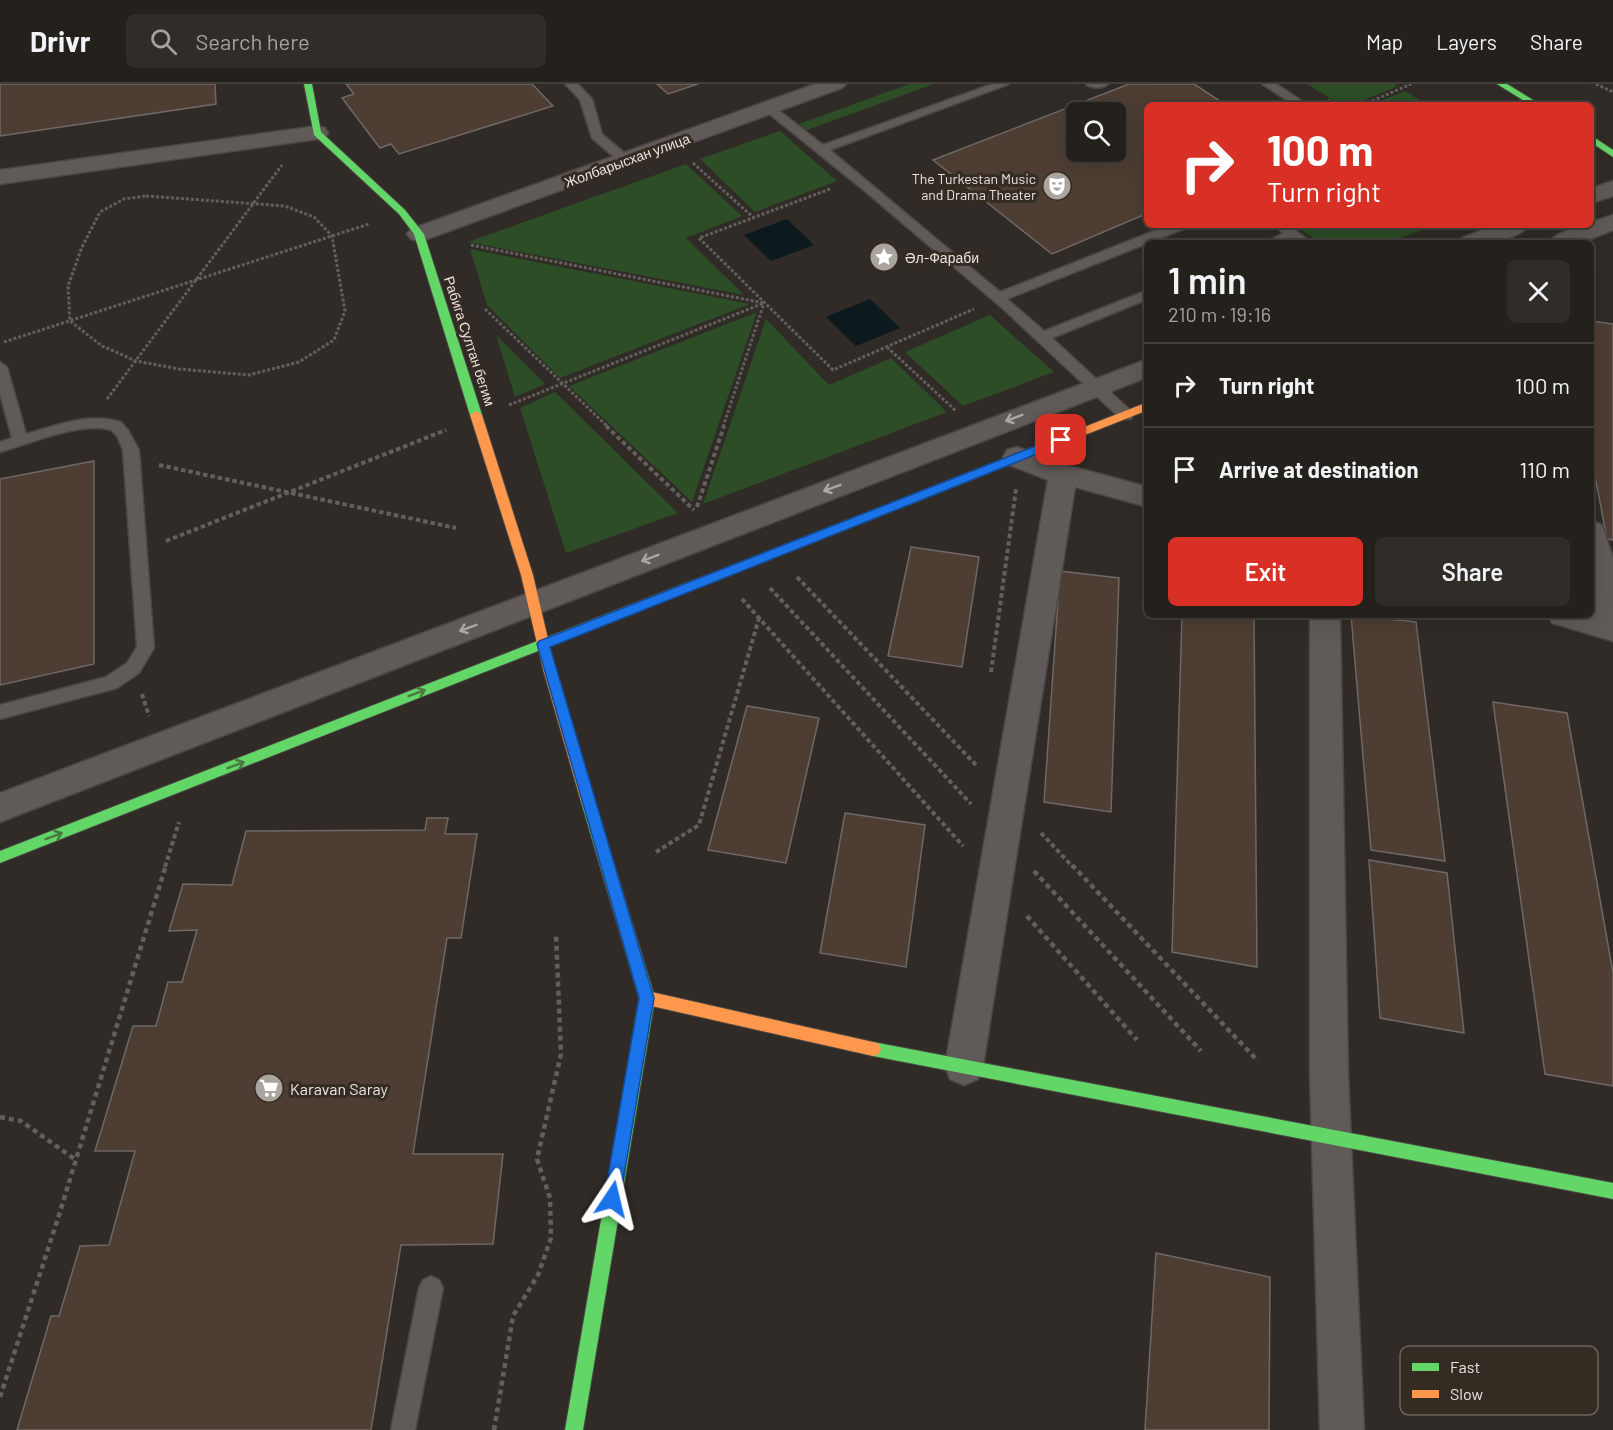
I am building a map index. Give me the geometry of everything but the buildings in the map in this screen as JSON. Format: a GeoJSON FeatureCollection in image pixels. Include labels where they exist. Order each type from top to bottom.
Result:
{"type":"FeatureCollection","features":[{"type":"Feature","properties":{"kind":"street"},"geometry":{"type":"LineString","coordinates":[[0,177],[317,133],[308,84]]}},
{"type":"Feature","properties":{"kind":"street","name":"Жолбарысхан улица"},"geometry":{"type":"LineString","coordinates":[[419,234],[835,84]]}},
{"type":"Feature","properties":{"kind":"street"},"geometry":{"type":"LineString","coordinates":[[1501,84],[1532,102]]}},
{"type":"Feature","properties":{"kind":"street","name":"Рабига Султан бегим"},"geometry":{"type":"LineString","coordinates":[[317,133],[402,212],[419,234],[534,603],[543,644],[647,998]]}},
{"type":"Feature","properties":{"kind":"street"},"geometry":{"type":"LineString","coordinates":[[1594,140],[1613,154]]}},
{"type":"Feature","properties":{"kind":"street"},"geometry":{"type":"LineString","coordinates":[[1594,195],[1613,188]]}},
{"type":"Feature","properties":{"kind":"street"},"geometry":{"type":"LineString","coordinates":[[1568,240],[1613,222]]}},
{"type":"Feature","properties":{"kind":"street"},"geometry":{"type":"LineString","coordinates":[[1478,240],[1509,228]]}},
{"type":"Feature","properties":{"kind":"street"},"geometry":{"type":"LineString","coordinates":[[0,808],[1144,368]]}},
{"type":"Feature","properties":{"kind":"street"},"geometry":{"type":"LineString","coordinates":[[0,857],[1144,407]]}},
{"type":"Feature","properties":{"kind":"street"},"geometry":{"type":"LineString","coordinates":[[1017,457],[1047,470],[1144,496]]}},
{"type":"Feature","properties":{"kind":"street"},"geometry":{"type":"LineString","coordinates":[[964,1066],[1063,474]]}},
{"type":"Feature","properties":{"kind":"street"},"geometry":{"type":"LineString","coordinates":[[1600,548],[1613,619]]}},
{"type":"Feature","properties":{"kind":"street"},"geometry":{"type":"LineString","coordinates":[[1325,618],[1330,1140],[1342,1430]]}},
{"type":"Feature","properties":{"kind":"street"},"geometry":{"type":"LineString","coordinates":[[1574,618],[1613,629]]}},
{"type":"Feature","properties":{"kind":"street"},"geometry":{"type":"LineString","coordinates":[[574,1430],[647,998],[692,1010],[1330,1140],[1613,1191]]}},
{"type":"Feature","properties":{"kind":"lane"},"geometry":{"type":"LineString","coordinates":[[572,84],[586,99],[596,135],[626,160]]}},
{"type":"Feature","properties":{"kind":"lane"},"geometry":{"type":"LineString","coordinates":[[822,149],[1003,84]]}},
{"type":"Feature","properties":{"kind":"lane"},"geometry":{"type":"LineString","coordinates":[[1092,84],[1102,84]]}},
{"type":"Feature","properties":{"kind":"lane"},"geometry":{"type":"LineString","coordinates":[[1268,84],[1297,102]]}},
{"type":"Feature","properties":{"kind":"lane"},"geometry":{"type":"LineString","coordinates":[[768,108],[822,149],[999,297],[1044,336],[1126,414]]}},
{"type":"Feature","properties":{"kind":"lane"},"geometry":{"type":"LineString","coordinates":[[999,297],[1173,228]]}},
{"type":"Feature","properties":{"kind":"lane"},"geometry":{"type":"LineString","coordinates":[[1284,228],[1301,240]]}},
{"type":"Feature","properties":{"kind":"lane"},"geometry":{"type":"LineString","coordinates":[[1278,240],[1293,234]]}},
{"type":"Feature","properties":{"kind":"lane"},"geometry":{"type":"LineString","coordinates":[[1044,336],[1144,296]]}},
{"type":"Feature","properties":{"kind":"lane"},"geometry":{"type":"LineString","coordinates":[[0,368],[20,441]]}},
{"type":"Feature","properties":{"kind":"lane"},"geometry":{"type":"LineString","coordinates":[[0,447],[89,424],[106,423],[120,429],[131,450],[146,648],[133,668],[111,683],[0,712]]}},
{"type":"Feature","properties":{"kind":"lane"},"geometry":{"type":"LineString","coordinates":[[404,1430],[431,1288]]}},
{"type":"Feature","properties":{"kind":"path"},"geometry":{"type":"LineString","coordinates":[[1370,102],[1411,84]]}},
{"type":"Feature","properties":{"kind":"path"},"geometry":{"type":"LineString","coordinates":[[1596,84],[1613,92]]}},
{"type":"Feature","properties":{"kind":"path"},"geometry":{"type":"LineString","coordinates":[[685,156],[754,218]]}},
{"type":"Feature","properties":{"kind":"path"},"geometry":{"type":"LineString","coordinates":[[89,424],[288,157]]}},
{"type":"Feature","properties":{"kind":"path"},"geometry":{"type":"LineString","coordinates":[[857,178],[699,238],[833,370],[999,297]]}},
{"type":"Feature","properties":{"kind":"path"},"geometry":{"type":"LineString","coordinates":[[146,196],[285,206],[314,217],[332,236],[345,311],[334,340],[299,362],[249,375],[179,369],[136,361],[102,346],[70,321],[68,286],[82,246],[100,212],[124,199],[146,196]]}},
{"type":"Feature","properties":{"kind":"path"},"geometry":{"type":"LineString","coordinates":[[0,343],[369,224]]}},
{"type":"Feature","properties":{"kind":"path"},"geometry":{"type":"LineString","coordinates":[[464,244],[764,303]]}},
{"type":"Feature","properties":{"kind":"path"},"geometry":{"type":"LineString","coordinates":[[484,309],[695,512],[764,303]]}},
{"type":"Feature","properties":{"kind":"path"},"geometry":{"type":"LineString","coordinates":[[887,347],[959,414]]}},
{"type":"Feature","properties":{"kind":"path"},"geometry":{"type":"LineString","coordinates":[[132,459],[456,528]]}},
{"type":"Feature","properties":{"kind":"path"},"geometry":{"type":"LineString","coordinates":[[738,594],[1137,1040]]}},
{"type":"Feature","properties":{"kind":"path"},"geometry":{"type":"LineString","coordinates":[[656,852],[699,825],[759,617]]}},
{"type":"Feature","properties":{"kind":"path"},"geometry":{"type":"LineString","coordinates":[[0,1397],[76,1160],[180,818]]}},
{"type":"Feature","properties":{"kind":"path"},"geometry":{"type":"LineString","coordinates":[[494,1430],[513,1316],[538,1275],[551,1238],[550,1198],[537,1158],[561,1054],[556,934]]}},
{"type":"Feature","properties":{"kind":"path"},"geometry":{"type":"LineString","coordinates":[[0,1117],[21,1120],[76,1160]]}},
{"type":"Feature","properties":{"kind":"green space"},"geometry":{"type":"Polygon","coordinates":[[[909,84],[934,84],[807,130],[799,124],[909,84]]]}},
{"type":"Feature","properties":{"kind":"green space"},"geometry":{"type":"Polygon","coordinates":[[[1307,84],[1394,84],[1398,86],[1360,102],[1336,102],[1307,84]]]}},
{"type":"Feature","properties":{"kind":"green space"},"geometry":{"type":"Polygon","coordinates":[[[1405,91],[1423,102],[1378,102],[1405,91]]]}},
{"type":"Feature","properties":{"kind":"green space"},"geometry":{"type":"Polygon","coordinates":[[[780,131],[837,181],[755,212],[700,159],[780,131]]]}},
{"type":"Feature","properties":{"kind":"green space"},"geometry":{"type":"Polygon","coordinates":[[[686,164],[742,216],[686,238],[744,295],[468,242],[686,164]]]}},
{"type":"Feature","properties":{"kind":"green space"},"geometry":{"type":"Polygon","coordinates":[[[1298,228],[1427,228],[1395,240],[1316,240],[1298,228]]]}},
{"type":"Feature","properties":{"kind":"green space"},"geometry":{"type":"Polygon","coordinates":[[[470,249],[750,304],[560,378],[487,305],[470,249]]]}},
{"type":"Feature","properties":{"kind":"green space"},"geometry":{"type":"Polygon","coordinates":[[[757,312],[692,502],[569,386],[757,312]]]}},
{"type":"Feature","properties":{"kind":"green space"},"geometry":{"type":"Polygon","coordinates":[[[990,315],[1054,372],[963,406],[905,352],[990,315]]]}},
{"type":"Feature","properties":{"kind":"green space"},"geometry":{"type":"Polygon","coordinates":[[[766,319],[829,385],[891,358],[947,412],[703,504],[766,319]]]}},
{"type":"Feature","properties":{"kind":"green space"},"geometry":{"type":"Polygon","coordinates":[[[496,335],[545,384],[515,397],[496,335]]]}},
{"type":"Feature","properties":{"kind":"green space"},"geometry":{"type":"Polygon","coordinates":[[[555,392],[678,513],[566,553],[520,408],[555,392]]]}},
{"type":"Feature","properties":{"kind":"shaded area"},"geometry":{"type":"Polygon","coordinates":[[[787,219],[814,245],[771,261],[744,235],[787,219]]]}},
{"type":"Feature","properties":{"kind":"shaded area"},"geometry":{"type":"Polygon","coordinates":[[[870,299],[900,328],[856,346],[826,317],[870,299]]]}},
{"type":"Feature","properties":{"kind":"traffic: fast"},"geometry":{"type":"LineString","coordinates":[[308,84],[317,133],[402,212],[419,234],[476,415]]}},
{"type":"Feature","properties":{"kind":"traffic: fast"},"geometry":{"type":"LineString","coordinates":[[1501,84],[1532,102]]}},
{"type":"Feature","properties":{"kind":"traffic: fast"},"geometry":{"type":"LineString","coordinates":[[1594,140],[1613,154]]}},
{"type":"Feature","properties":{"kind":"traffic: fast"},"geometry":{"type":"LineString","coordinates":[[0,857],[704,581]]}},
{"type":"Feature","properties":{"kind":"traffic: fast"},"geometry":{"type":"LineString","coordinates":[[574,1430],[647,998],[587,798]]}},
{"type":"Feature","properties":{"kind":"traffic: fast"},"geometry":{"type":"LineString","coordinates":[[873,1049],[1613,1191]]}},
{"type":"Feature","properties":{"kind":"traffic: slow"},"geometry":{"type":"LineString","coordinates":[[704,581],[1144,408]]}},
{"type":"Feature","properties":{"kind":"traffic: slow"},"geometry":{"type":"LineString","coordinates":[[476,415],[527,575],[549,669],[587,798]]}},
{"type":"Feature","properties":{"kind":"traffic: slow"},"geometry":{"type":"LineString","coordinates":[[647,998],[873,1049]]}},
{"type":"Feature","properties":{"kind":"place","name":"The Turkestan Music and Drama Theater"},"geometry":{"type":"Point","coordinates":[1057,186]}},
{"type":"Feature","properties":{"kind":"place","name":"Әл-Фараби"},"geometry":{"type":"Point","coordinates":[884,257]}},
{"type":"Feature","properties":{"kind":"place","name":"Karavan Saray"},"geometry":{"type":"Point","coordinates":[269,1088]}},
{"type":"Feature","properties":{"kind":"route"},"geometry":{"type":"LineString","coordinates":[[612,1199],[647,998],[543,644],[1061,440]]}}]}
